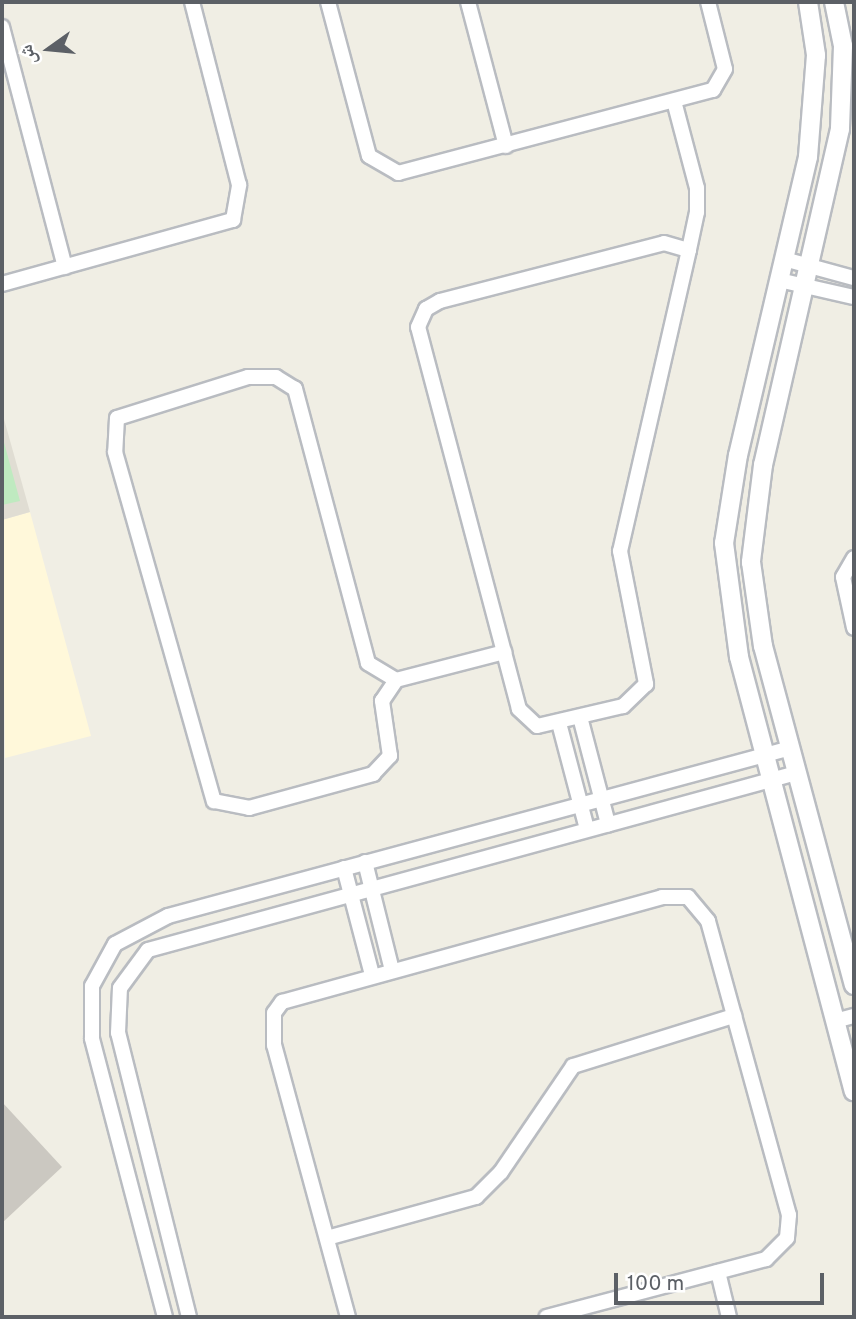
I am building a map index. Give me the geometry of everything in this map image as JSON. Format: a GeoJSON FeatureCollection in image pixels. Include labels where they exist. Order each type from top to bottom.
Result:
{"type":"FeatureCollection","features":[{"type":"Feature","properties":{"kind":"street"},"geometry":{"type":"LineString","coordinates":[[2,284],[233,220],[239,185],[192,2]]}},
{"type":"Feature","properties":{"kind":"street"},"geometry":{"type":"LineString","coordinates":[[328,2],[369,156],[380,167],[398,173],[713,90],[721,81],[723,58],[709,2]]}},
{"type":"Feature","properties":{"kind":"street"},"geometry":{"type":"LineString","coordinates":[[468,2],[506,146]]}},
{"type":"Feature","properties":{"kind":"street"},"geometry":{"type":"LineString","coordinates":[[808,2],[816,55],[813,122],[724,543],[731,623],[835,1021],[848,1045],[854,1091]]}},
{"type":"Feature","properties":{"kind":"street"},"geometry":{"type":"LineString","coordinates":[[834,2],[844,85],[810,266],[763,466],[751,562],[763,646],[854,985]]}},
{"type":"Feature","properties":{"kind":"street"},"geometry":{"type":"LineString","coordinates":[[2,27],[65,267]]}},
{"type":"Feature","properties":{"kind":"street"},"geometry":{"type":"LineString","coordinates":[[674,101],[697,188],[689,250],[620,551],[646,684],[623,706],[537,726],[523,716],[504,652],[420,339],[421,319],[440,301],[664,243],[689,250]]}},
{"type":"Feature","properties":{"kind":"street"},"geometry":{"type":"LineString","coordinates":[[784,259],[854,278]]}},
{"type":"Feature","properties":{"kind":"street"},"geometry":{"type":"LineString","coordinates":[[779,280],[854,297]]}},
{"type":"Feature","properties":{"kind":"street"},"geometry":{"type":"LineString","coordinates":[[396,680],[368,663],[295,389],[276,377],[248,377],[117,418],[115,452],[214,801],[248,808],[373,774],[390,756],[382,701],[396,680],[504,652]]}},
{"type":"Feature","properties":{"kind":"street"},"geometry":{"type":"LineString","coordinates":[[854,558],[843,577],[854,628]]}},
{"type":"Feature","properties":{"kind":"street"},"geometry":{"type":"LineString","coordinates":[[580,717],[608,824]]}},
{"type":"Feature","properties":{"kind":"street"},"geometry":{"type":"LineString","coordinates":[[559,723],[587,829]]}},
{"type":"Feature","properties":{"kind":"street"},"geometry":{"type":"LineString","coordinates":[[165,1317],[92,1038],[92,985],[101,964],[115,944],[149,921],[791,748]]}},
{"type":"Feature","properties":{"kind":"street"},"geometry":{"type":"LineString","coordinates":[[190,1317],[118,1033],[120,988],[148,950],[371,887],[797,773]]}},
{"type":"Feature","properties":{"kind":"street"},"geometry":{"type":"LineString","coordinates":[[365,862],[392,970]]}},
{"type":"Feature","properties":{"kind":"street"},"geometry":{"type":"LineString","coordinates":[[344,868],[372,975]]}},
{"type":"Feature","properties":{"kind":"street"},"geometry":{"type":"LineString","coordinates":[[348,1317],[274,1045],[274,1013],[292,997],[677,895],[704,911],[790,1229],[776,1255],[547,1317]]}},
{"type":"Feature","properties":{"kind":"street"},"geometry":{"type":"LineString","coordinates":[[327,1238],[476,1197],[501,1172],[573,1066],[734,1016]]}},
{"type":"Feature","properties":{"kind":"street"},"geometry":{"type":"LineString","coordinates":[[835,1021],[854,1016]]}},
{"type":"Feature","properties":{"kind":"street"},"geometry":{"type":"LineString","coordinates":[[148,1247],[172,1244]]}},
{"type":"Feature","properties":{"kind":"street"},"geometry":{"type":"LineString","coordinates":[[718,1272],[729,1317]]}},
{"type":"Feature","properties":{"kind":"shaded area"},"geometry":{"type":"Polygon","coordinates":[[[2,412],[30,512],[2,520],[2,412]]]}},
{"type":"Feature","properties":{"kind":"shaded area"},"geometry":{"type":"Polygon","coordinates":[[[30,512],[91,736],[5,758],[2,520],[30,512]]]}},
{"type":"Feature","properties":{"kind":"green space"},"geometry":{"type":"Polygon","coordinates":[[[2,435],[20,501],[2,505],[2,435]]]}},
{"type":"Feature","properties":{"kind":"building"},"geometry":{"type":"Polygon","coordinates":[[[2,1102],[62,1167],[2,1223],[2,1102]]]}}]}
